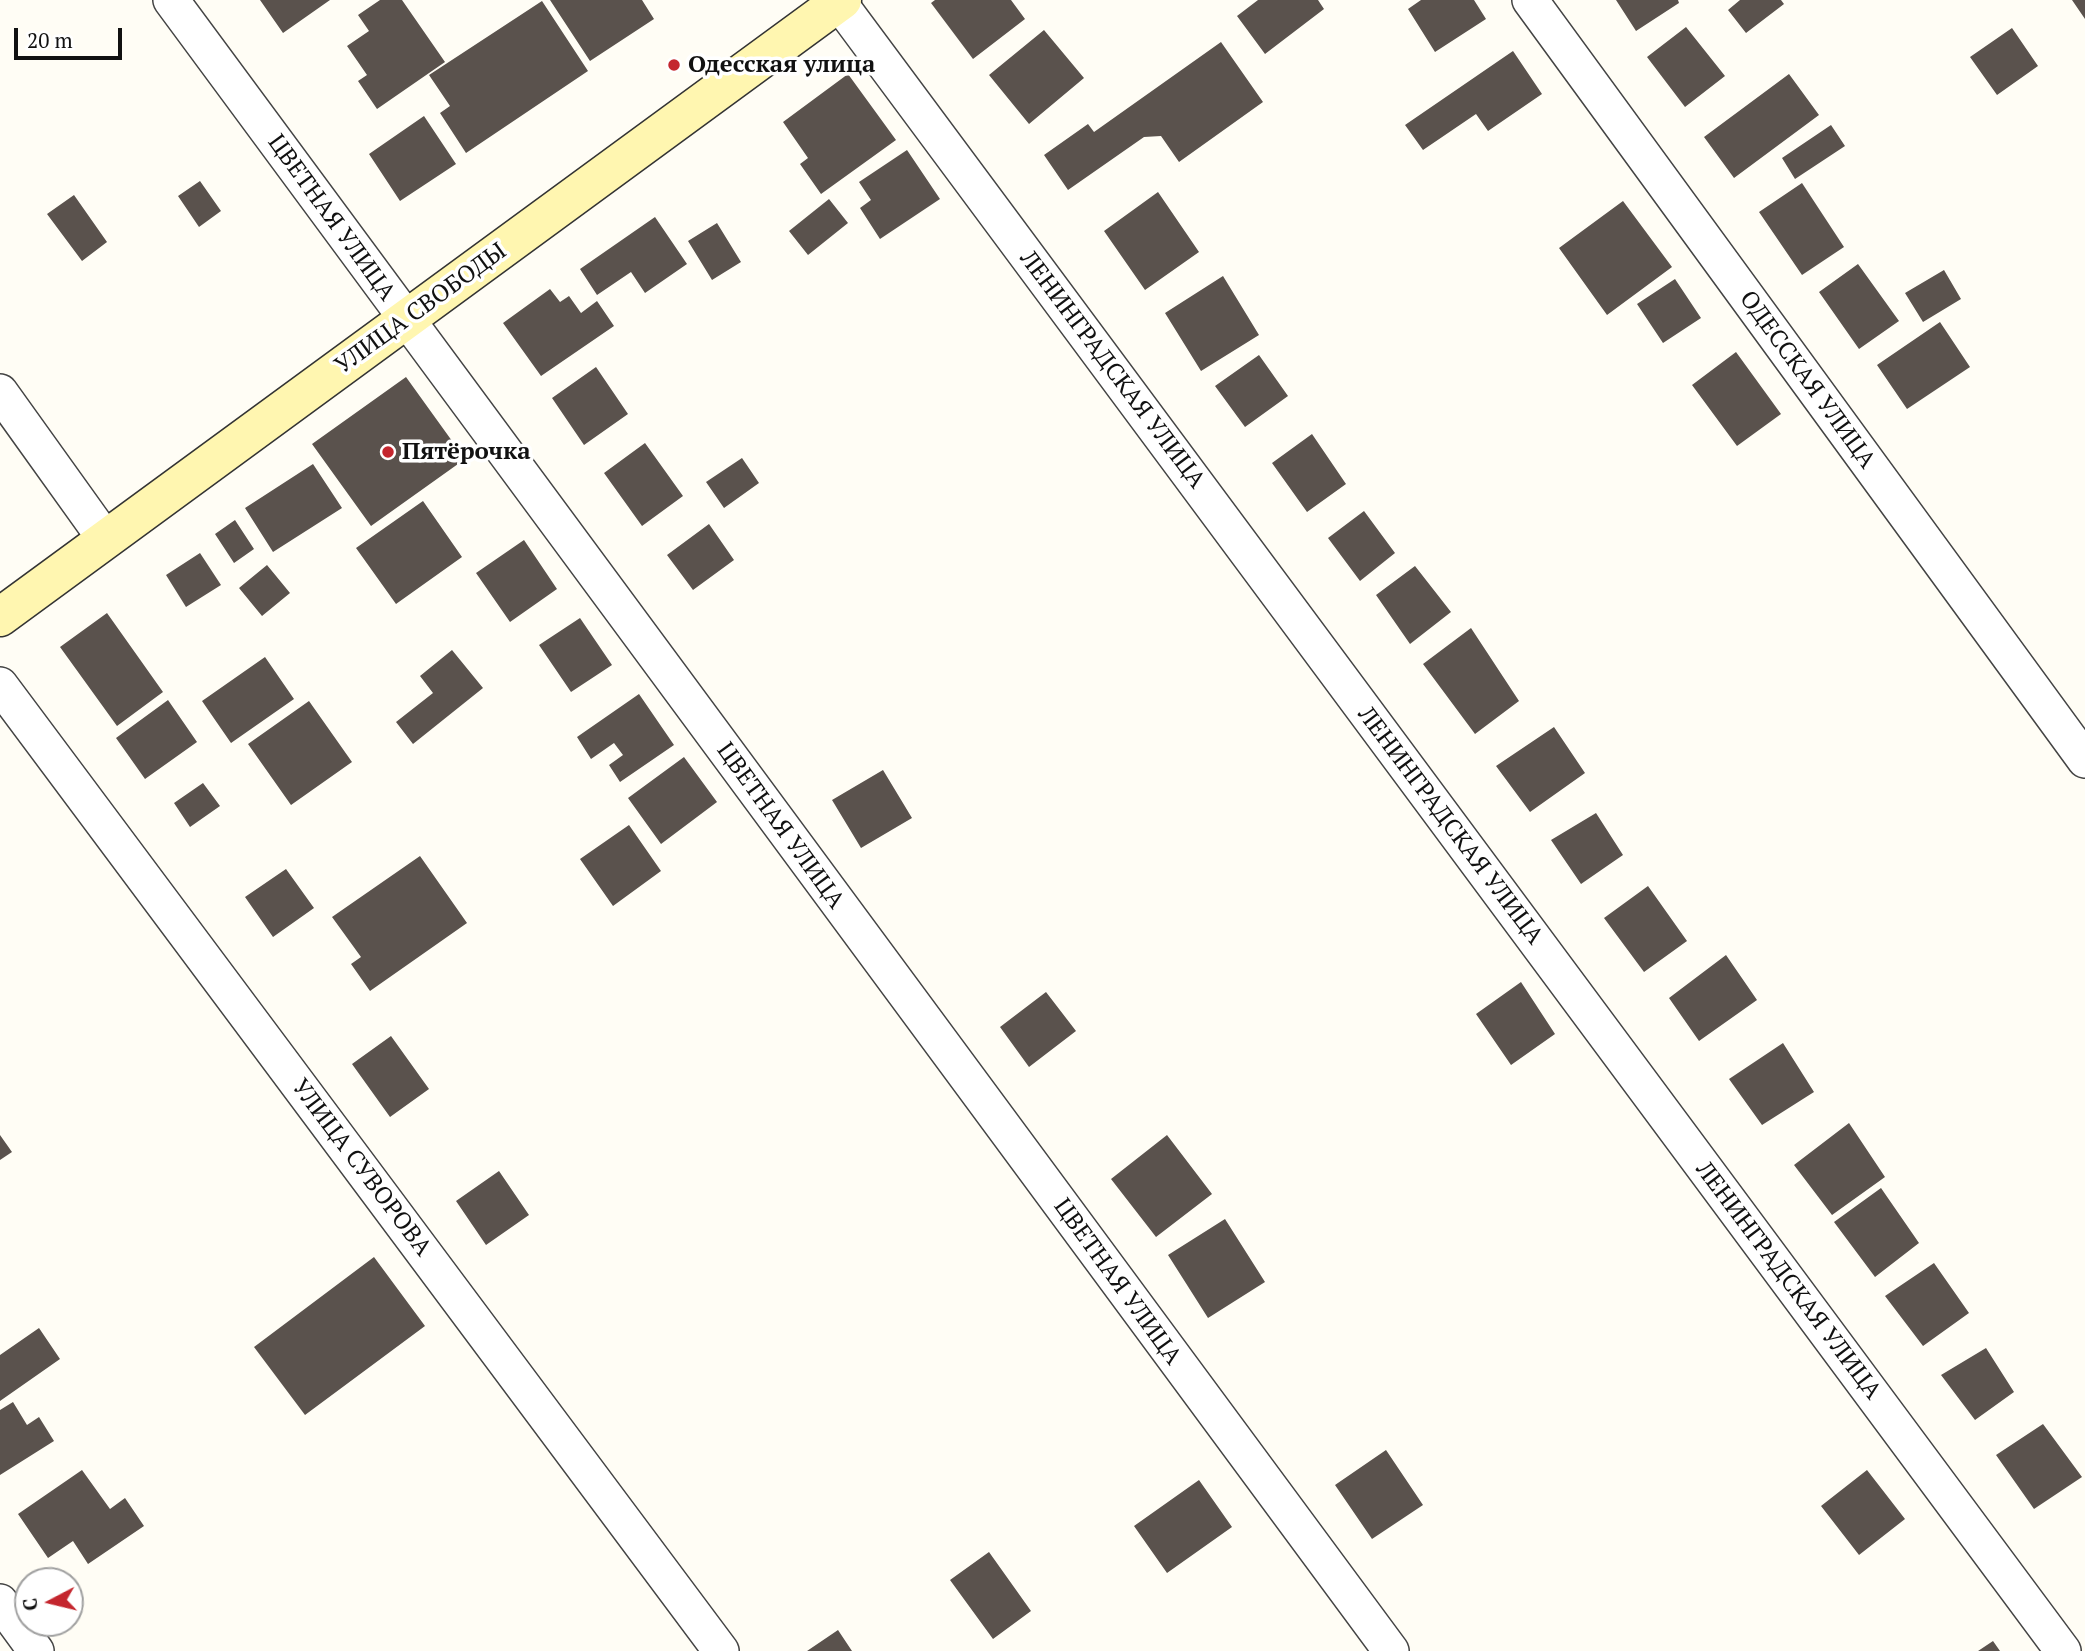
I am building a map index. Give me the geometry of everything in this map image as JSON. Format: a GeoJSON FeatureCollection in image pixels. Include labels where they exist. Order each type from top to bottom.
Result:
{"type":"FeatureCollection","features":[{"type":"Feature","properties":{"kind":"main road","name":"УЛИЦА СВОБОДЫ"},"geometry":{"type":"LineString","coordinates":[[0,617],[839,1]]}},
{"type":"Feature","properties":{"kind":"street","name":"ЦВЕТНАЯ УЛИЦА"},"geometry":{"type":"LineString","coordinates":[[171,0],[1391,1651]]}},
{"type":"Feature","properties":{"kind":"street","name":"ОДЕССКАЯ УЛИЦА"},"geometry":{"type":"LineString","coordinates":[[1530,0],[2085,760]]}},
{"type":"Feature","properties":{"kind":"street","name":"ЛЕНИНГРАДСКАЯ УЛИЦА"},"geometry":{"type":"LineString","coordinates":[[839,1],[2063,1651]]}},
{"type":"Feature","properties":{"kind":"street"},"geometry":{"type":"LineString","coordinates":[[0,393],[106,540]]}},
{"type":"Feature","properties":{"kind":"street","name":"УЛИЦА СУВОРОВА"},"geometry":{"type":"LineString","coordinates":[[0,685],[721,1651]]}},
{"type":"Feature","properties":{"kind":"street"},"geometry":{"type":"LineString","coordinates":[[0,1602],[36,1651]]}},
{"type":"Feature","properties":{"kind":"building"},"geometry":{"type":"Polygon","coordinates":[[[260,0],[330,0],[283,33],[260,0]]]}},
{"type":"Feature","properties":{"kind":"building"},"geometry":{"type":"Polygon","coordinates":[[[380,0],[402,0],[445,62],[377,109],[358,81],[367,75],[347,46],[369,31],[358,15],[380,0]]]}},
{"type":"Feature","properties":{"kind":"building"},"geometry":{"type":"Polygon","coordinates":[[[550,0],[642,0],[654,19],[590,61],[550,0]]]}},
{"type":"Feature","properties":{"kind":"building"},"geometry":{"type":"Polygon","coordinates":[[[935,0],[1011,0],[1025,19],[973,59],[931,3],[935,0]]]}},
{"type":"Feature","properties":{"kind":"building"},"geometry":{"type":"Polygon","coordinates":[[[1258,0],[1318,0],[1324,9],[1265,54],[1237,16],[1258,0]]]}},
{"type":"Feature","properties":{"kind":"building"},"geometry":{"type":"Polygon","coordinates":[[[1421,0],[1474,0],[1486,19],[1435,52],[1408,9],[1421,0]]]}},
{"type":"Feature","properties":{"kind":"building"},"geometry":{"type":"Polygon","coordinates":[[[1616,0],[1678,0],[1679,3],[1636,31],[1616,0]]]}},
{"type":"Feature","properties":{"kind":"building"},"geometry":{"type":"Polygon","coordinates":[[[1740,0],[1781,0],[1784,4],[1746,33],[1728,10],[1740,0]]]}},
{"type":"Feature","properties":{"kind":"building"},"geometry":{"type":"Polygon","coordinates":[[[2072,0],[2085,0],[2085,19],[2072,0]]]}},
{"type":"Feature","properties":{"kind":"building"},"geometry":{"type":"Polygon","coordinates":[[[542,1],[588,71],[466,153],[440,113],[450,106],[429,75],[542,1]]]}},
{"type":"Feature","properties":{"kind":"building"},"geometry":{"type":"Polygon","coordinates":[[[1686,27],[1725,76],[1685,107],[1647,57],[1686,27]]]}},
{"type":"Feature","properties":{"kind":"building"},"geometry":{"type":"Polygon","coordinates":[[[2012,28],[2038,66],[1997,95],[1970,57],[2012,28]]]}},
{"type":"Feature","properties":{"kind":"building"},"geometry":{"type":"Polygon","coordinates":[[[1044,30],[1084,78],[1029,124],[989,75],[1044,30]]]}},
{"type":"Feature","properties":{"kind":"building"},"geometry":{"type":"Polygon","coordinates":[[[1221,42],[1263,102],[1179,162],[1161,136],[1144,137],[1068,190],[1044,155],[1088,124],[1094,132],[1221,42]]]}},
{"type":"Feature","properties":{"kind":"building"},"geometry":{"type":"Polygon","coordinates":[[[1513,51],[1542,94],[1488,131],[1476,114],[1423,150],[1405,125],[1513,51]]]}},
{"type":"Feature","properties":{"kind":"building"},"geometry":{"type":"Polygon","coordinates":[[[848,74],[896,140],[821,194],[800,164],[808,158],[783,122],[848,74]]]}},
{"type":"Feature","properties":{"kind":"building"},"geometry":{"type":"Polygon","coordinates":[[[1789,74],[1819,115],[1734,178],[1704,137],[1789,74]]]}},
{"type":"Feature","properties":{"kind":"building"},"geometry":{"type":"Polygon","coordinates":[[[424,116],[456,164],[400,201],[369,154],[424,116]]]}},
{"type":"Feature","properties":{"kind":"building"},"geometry":{"type":"Polygon","coordinates":[[[1831,125],[1845,146],[1795,179],[1782,158],[1831,125]]]}},
{"type":"Feature","properties":{"kind":"building"},"geometry":{"type":"Polygon","coordinates":[[[907,150],[940,199],[880,239],[860,208],[871,200],[859,182],[907,150]]]}},
{"type":"Feature","properties":{"kind":"building"},"geometry":{"type":"Polygon","coordinates":[[[200,181],[221,211],[199,227],[178,196],[200,181]]]}},
{"type":"Feature","properties":{"kind":"building"},"geometry":{"type":"Polygon","coordinates":[[[1802,183],[1844,247],[1802,275],[1759,212],[1802,183]]]}},
{"type":"Feature","properties":{"kind":"building"},"geometry":{"type":"Polygon","coordinates":[[[1158,192],[1199,252],[1145,290],[1104,231],[1158,192]]]}},
{"type":"Feature","properties":{"kind":"building"},"geometry":{"type":"Polygon","coordinates":[[[74,195],[107,242],[82,261],[47,214],[74,195]]]}},
{"type":"Feature","properties":{"kind":"building"},"geometry":{"type":"Polygon","coordinates":[[[829,199],[848,223],[808,255],[789,231],[829,199]]]}},
{"type":"Feature","properties":{"kind":"building"},"geometry":{"type":"Polygon","coordinates":[[[1623,201],[1672,267],[1607,315],[1559,248],[1623,201]]]}},
{"type":"Feature","properties":{"kind":"building"},"geometry":{"type":"Polygon","coordinates":[[[655,217],[687,264],[645,293],[631,272],[597,295],[580,269],[655,217]]]}},
{"type":"Feature","properties":{"kind":"building"},"geometry":{"type":"Polygon","coordinates":[[[717,223],[741,262],[712,280],[688,241],[717,223]]]}},
{"type":"Feature","properties":{"kind":"building"},"geometry":{"type":"Polygon","coordinates":[[[1858,264],[1899,321],[1859,349],[1819,292],[1858,264]]]}},
{"type":"Feature","properties":{"kind":"building"},"geometry":{"type":"Polygon","coordinates":[[[1944,270],[1961,299],[1923,322],[1905,293],[1944,270]]]}},
{"type":"Feature","properties":{"kind":"building"},"geometry":{"type":"Polygon","coordinates":[[[1223,276],[1259,335],[1201,371],[1165,313],[1223,276]]]}},
{"type":"Feature","properties":{"kind":"building"},"geometry":{"type":"Polygon","coordinates":[[[1675,279],[1701,318],[1663,343],[1637,304],[1675,279]]]}},
{"type":"Feature","properties":{"kind":"building"},"geometry":{"type":"Polygon","coordinates":[[[550,289],[560,302],[569,296],[581,313],[597,301],[614,326],[541,376],[503,323],[550,289]]]}},
{"type":"Feature","properties":{"kind":"building"},"geometry":{"type":"Polygon","coordinates":[[[1940,322],[1970,367],[1907,409],[1877,365],[1940,322]]]}},
{"type":"Feature","properties":{"kind":"building"},"geometry":{"type":"Polygon","coordinates":[[[1736,352],[1781,414],[1737,446],[1692,385],[1736,352]]]}},
{"type":"Feature","properties":{"kind":"building"},"geometry":{"type":"Polygon","coordinates":[[[1259,355],[1288,396],[1245,427],[1215,386],[1259,355]]]}},
{"type":"Feature","properties":{"kind":"building"},"geometry":{"type":"Polygon","coordinates":[[[596,367],[628,414],[584,445],[552,398],[596,367]]]}},
{"type":"Feature","properties":{"kind":"building","name":"Пятёрочка"},"geometry":{"type":"Polygon","coordinates":[[[406,377],[465,459],[371,526],[312,444],[406,377]]]}},
{"type":"Feature","properties":{"kind":"building"},"geometry":{"type":"Polygon","coordinates":[[[1312,434],[1346,484],[1307,512],[1272,463],[1312,434]]]}},
{"type":"Feature","properties":{"kind":"building"},"geometry":{"type":"Polygon","coordinates":[[[645,443],[683,496],[642,526],[604,473],[645,443]]]}},
{"type":"Feature","properties":{"kind":"building"},"geometry":{"type":"Polygon","coordinates":[[[742,458],[759,483],[724,508],[706,482],[742,458]]]}},
{"type":"Feature","properties":{"kind":"building"},"geometry":{"type":"Polygon","coordinates":[[[313,464],[342,508],[273,552],[245,508],[313,464]]]}},
{"type":"Feature","properties":{"kind":"building"},"geometry":{"type":"Polygon","coordinates":[[[423,501],[462,557],[396,604],[356,548],[423,501]]]}},
{"type":"Feature","properties":{"kind":"building"},"geometry":{"type":"Polygon","coordinates":[[[1364,511],[1395,553],[1360,581],[1328,538],[1364,511]]]}},
{"type":"Feature","properties":{"kind":"building"},"geometry":{"type":"Polygon","coordinates":[[[235,520],[254,549],[234,563],[215,534],[235,520]]]}},
{"type":"Feature","properties":{"kind":"building"},"geometry":{"type":"Polygon","coordinates":[[[709,524],[734,560],[693,590],[667,555],[709,524]]]}},
{"type":"Feature","properties":{"kind":"building"},"geometry":{"type":"Polygon","coordinates":[[[524,540],[557,589],[510,622],[476,573],[524,540]]]}},
{"type":"Feature","properties":{"kind":"building"},"geometry":{"type":"Polygon","coordinates":[[[200,553],[221,585],[186,607],[166,575],[200,553]]]}},
{"type":"Feature","properties":{"kind":"building"},"geometry":{"type":"Polygon","coordinates":[[[267,565],[290,593],[262,616],[239,588],[267,565]]]}},
{"type":"Feature","properties":{"kind":"building"},"geometry":{"type":"Polygon","coordinates":[[[1415,566],[1451,612],[1410,644],[1376,595],[1415,566]]]}},
{"type":"Feature","properties":{"kind":"building"},"geometry":{"type":"Polygon","coordinates":[[[107,613],[163,692],[117,726],[60,647],[107,613]]]}},
{"type":"Feature","properties":{"kind":"building"},"geometry":{"type":"Polygon","coordinates":[[[580,618],[612,665],[571,692],[539,645],[580,618]]]}},
{"type":"Feature","properties":{"kind":"building"},"geometry":{"type":"Polygon","coordinates":[[[1471,628],[1519,701],[1475,734],[1423,664],[1471,628]]]}},
{"type":"Feature","properties":{"kind":"building"},"geometry":{"type":"Polygon","coordinates":[[[452,650],[483,688],[413,744],[396,722],[433,693],[420,676],[452,650]]]}},
{"type":"Feature","properties":{"kind":"building"},"geometry":{"type":"Polygon","coordinates":[[[265,657],[294,699],[231,743],[202,701],[265,657]]]}},
{"type":"Feature","properties":{"kind":"building"},"geometry":{"type":"Polygon","coordinates":[[[639,694],[674,745],[620,782],[609,765],[623,755],[614,743],[591,759],[577,737],[639,694]]]}},
{"type":"Feature","properties":{"kind":"building"},"geometry":{"type":"Polygon","coordinates":[[[168,700],[197,742],[145,779],[116,738],[168,700]]]}},
{"type":"Feature","properties":{"kind":"building"},"geometry":{"type":"Polygon","coordinates":[[[309,701],[352,762],[291,805],[248,744],[309,701]]]}},
{"type":"Feature","properties":{"kind":"building"},"geometry":{"type":"Polygon","coordinates":[[[1554,727],[1585,773],[1530,812],[1496,766],[1554,727]]]}},
{"type":"Feature","properties":{"kind":"building"},"geometry":{"type":"Polygon","coordinates":[[[684,757],[717,802],[661,844],[628,798],[684,757]]]}},
{"type":"Feature","properties":{"kind":"building"},"geometry":{"type":"Polygon","coordinates":[[[883,770],[912,818],[861,848],[832,800],[883,770]]]}},
{"type":"Feature","properties":{"kind":"building"},"geometry":{"type":"Polygon","coordinates":[[[203,783],[220,806],[190,827],[174,803],[203,783]]]}},
{"type":"Feature","properties":{"kind":"building"},"geometry":{"type":"Polygon","coordinates":[[[1596,813],[1623,855],[1581,884],[1551,840],[1596,813]]]}},
{"type":"Feature","properties":{"kind":"building"},"geometry":{"type":"Polygon","coordinates":[[[629,825],[661,871],[613,906],[580,859],[629,825]]]}},
{"type":"Feature","properties":{"kind":"building"},"geometry":{"type":"Polygon","coordinates":[[[420,856],[467,923],[370,991],[351,964],[361,957],[332,917],[420,856]]]}},
{"type":"Feature","properties":{"kind":"building"},"geometry":{"type":"Polygon","coordinates":[[[286,869],[314,908],[273,937],[245,897],[286,869]]]}},
{"type":"Feature","properties":{"kind":"building"},"geometry":{"type":"Polygon","coordinates":[[[1648,886],[1687,941],[1644,972],[1604,918],[1648,886]]]}},
{"type":"Feature","properties":{"kind":"building"},"geometry":{"type":"Polygon","coordinates":[[[1726,955],[1757,1000],[1699,1041],[1669,998],[1726,955]]]}},
{"type":"Feature","properties":{"kind":"building"},"geometry":{"type":"Polygon","coordinates":[[[1521,982],[1555,1034],[1511,1065],[1476,1014],[1521,982]]]}},
{"type":"Feature","properties":{"kind":"building"},"geometry":{"type":"Polygon","coordinates":[[[1046,992],[1076,1031],[1029,1067],[1000,1027],[1046,992]]]}},
{"type":"Feature","properties":{"kind":"building"},"geometry":{"type":"Polygon","coordinates":[[[391,1036],[429,1089],[390,1117],[352,1064],[391,1036]]]}},
{"type":"Feature","properties":{"kind":"building"},"geometry":{"type":"Polygon","coordinates":[[[1783,1043],[1814,1092],[1762,1125],[1729,1079],[1783,1043]]]}},
{"type":"Feature","properties":{"kind":"building"},"geometry":{"type":"Polygon","coordinates":[[[1849,1123],[1885,1177],[1832,1215],[1794,1165],[1849,1123]]]}},
{"type":"Feature","properties":{"kind":"building"},"geometry":{"type":"Polygon","coordinates":[[[0,1135],[12,1152],[0,1160],[0,1135]]]}},
{"type":"Feature","properties":{"kind":"building"},"geometry":{"type":"Polygon","coordinates":[[[1167,1135],[1212,1194],[1156,1237],[1111,1179],[1167,1135]]]}},
{"type":"Feature","properties":{"kind":"building"},"geometry":{"type":"Polygon","coordinates":[[[499,1171],[529,1215],[486,1245],[456,1201],[499,1171]]]}},
{"type":"Feature","properties":{"kind":"building"},"geometry":{"type":"Polygon","coordinates":[[[1881,1188],[1919,1243],[1875,1277],[1834,1222],[1881,1188]]]}},
{"type":"Feature","properties":{"kind":"building"},"geometry":{"type":"Polygon","coordinates":[[[1225,1219],[1265,1282],[1208,1318],[1168,1255],[1225,1219]]]}},
{"type":"Feature","properties":{"kind":"building"},"geometry":{"type":"Polygon","coordinates":[[[374,1257],[425,1326],[305,1415],[254,1347],[374,1257]]]}},
{"type":"Feature","properties":{"kind":"building"},"geometry":{"type":"Polygon","coordinates":[[[1934,1263],[1969,1313],[1923,1346],[1885,1296],[1934,1263]]]}},
{"type":"Feature","properties":{"kind":"building"},"geometry":{"type":"Polygon","coordinates":[[[39,1328],[60,1359],[0,1401],[0,1355],[39,1328]]]}},
{"type":"Feature","properties":{"kind":"building"},"geometry":{"type":"Polygon","coordinates":[[[1986,1348],[2014,1392],[1975,1420],[1941,1375],[1986,1348]]]}},
{"type":"Feature","properties":{"kind":"building"},"geometry":{"type":"Polygon","coordinates":[[[13,1402],[27,1425],[39,1417],[54,1441],[0,1475],[0,1410],[13,1402]]]}},
{"type":"Feature","properties":{"kind":"building"},"geometry":{"type":"Polygon","coordinates":[[[2043,1424],[2082,1477],[2034,1509],[1996,1455],[2043,1424]]]}},
{"type":"Feature","properties":{"kind":"building"},"geometry":{"type":"Polygon","coordinates":[[[1386,1450],[1423,1505],[1372,1539],[1335,1485],[1386,1450]]]}},
{"type":"Feature","properties":{"kind":"building"},"geometry":{"type":"Polygon","coordinates":[[[82,1470],[110,1509],[125,1498],[144,1526],[88,1564],[73,1541],[48,1558],[18,1514],[82,1470]]]}},
{"type":"Feature","properties":{"kind":"building"},"geometry":{"type":"Polygon","coordinates":[[[1867,1470],[1905,1519],[1859,1555],[1821,1506],[1867,1470]]]}},
{"type":"Feature","properties":{"kind":"building"},"geometry":{"type":"Polygon","coordinates":[[[1199,1480],[1232,1527],[1167,1573],[1134,1526],[1199,1480]]]}},
{"type":"Feature","properties":{"kind":"building"},"geometry":{"type":"Polygon","coordinates":[[[989,1552],[1031,1611],[993,1639],[950,1580],[989,1552]]]}},
{"type":"Feature","properties":{"kind":"building"},"geometry":{"type":"Polygon","coordinates":[[[838,1630],[852,1651],[807,1651],[838,1630]]]}},
{"type":"Feature","properties":{"kind":"building"},"geometry":{"type":"Polygon","coordinates":[[[1993,1641],[2000,1651],[1978,1651],[1993,1641]]]}},
{"type":"Feature","properties":{"kind":"place","name":"Одесская улица"},"geometry":{"type":"Point","coordinates":[674,65]}},
{"type":"Feature","properties":{"kind":"place","name":"Пятёрочка"},"geometry":{"type":"Point","coordinates":[388,452]}}]}
